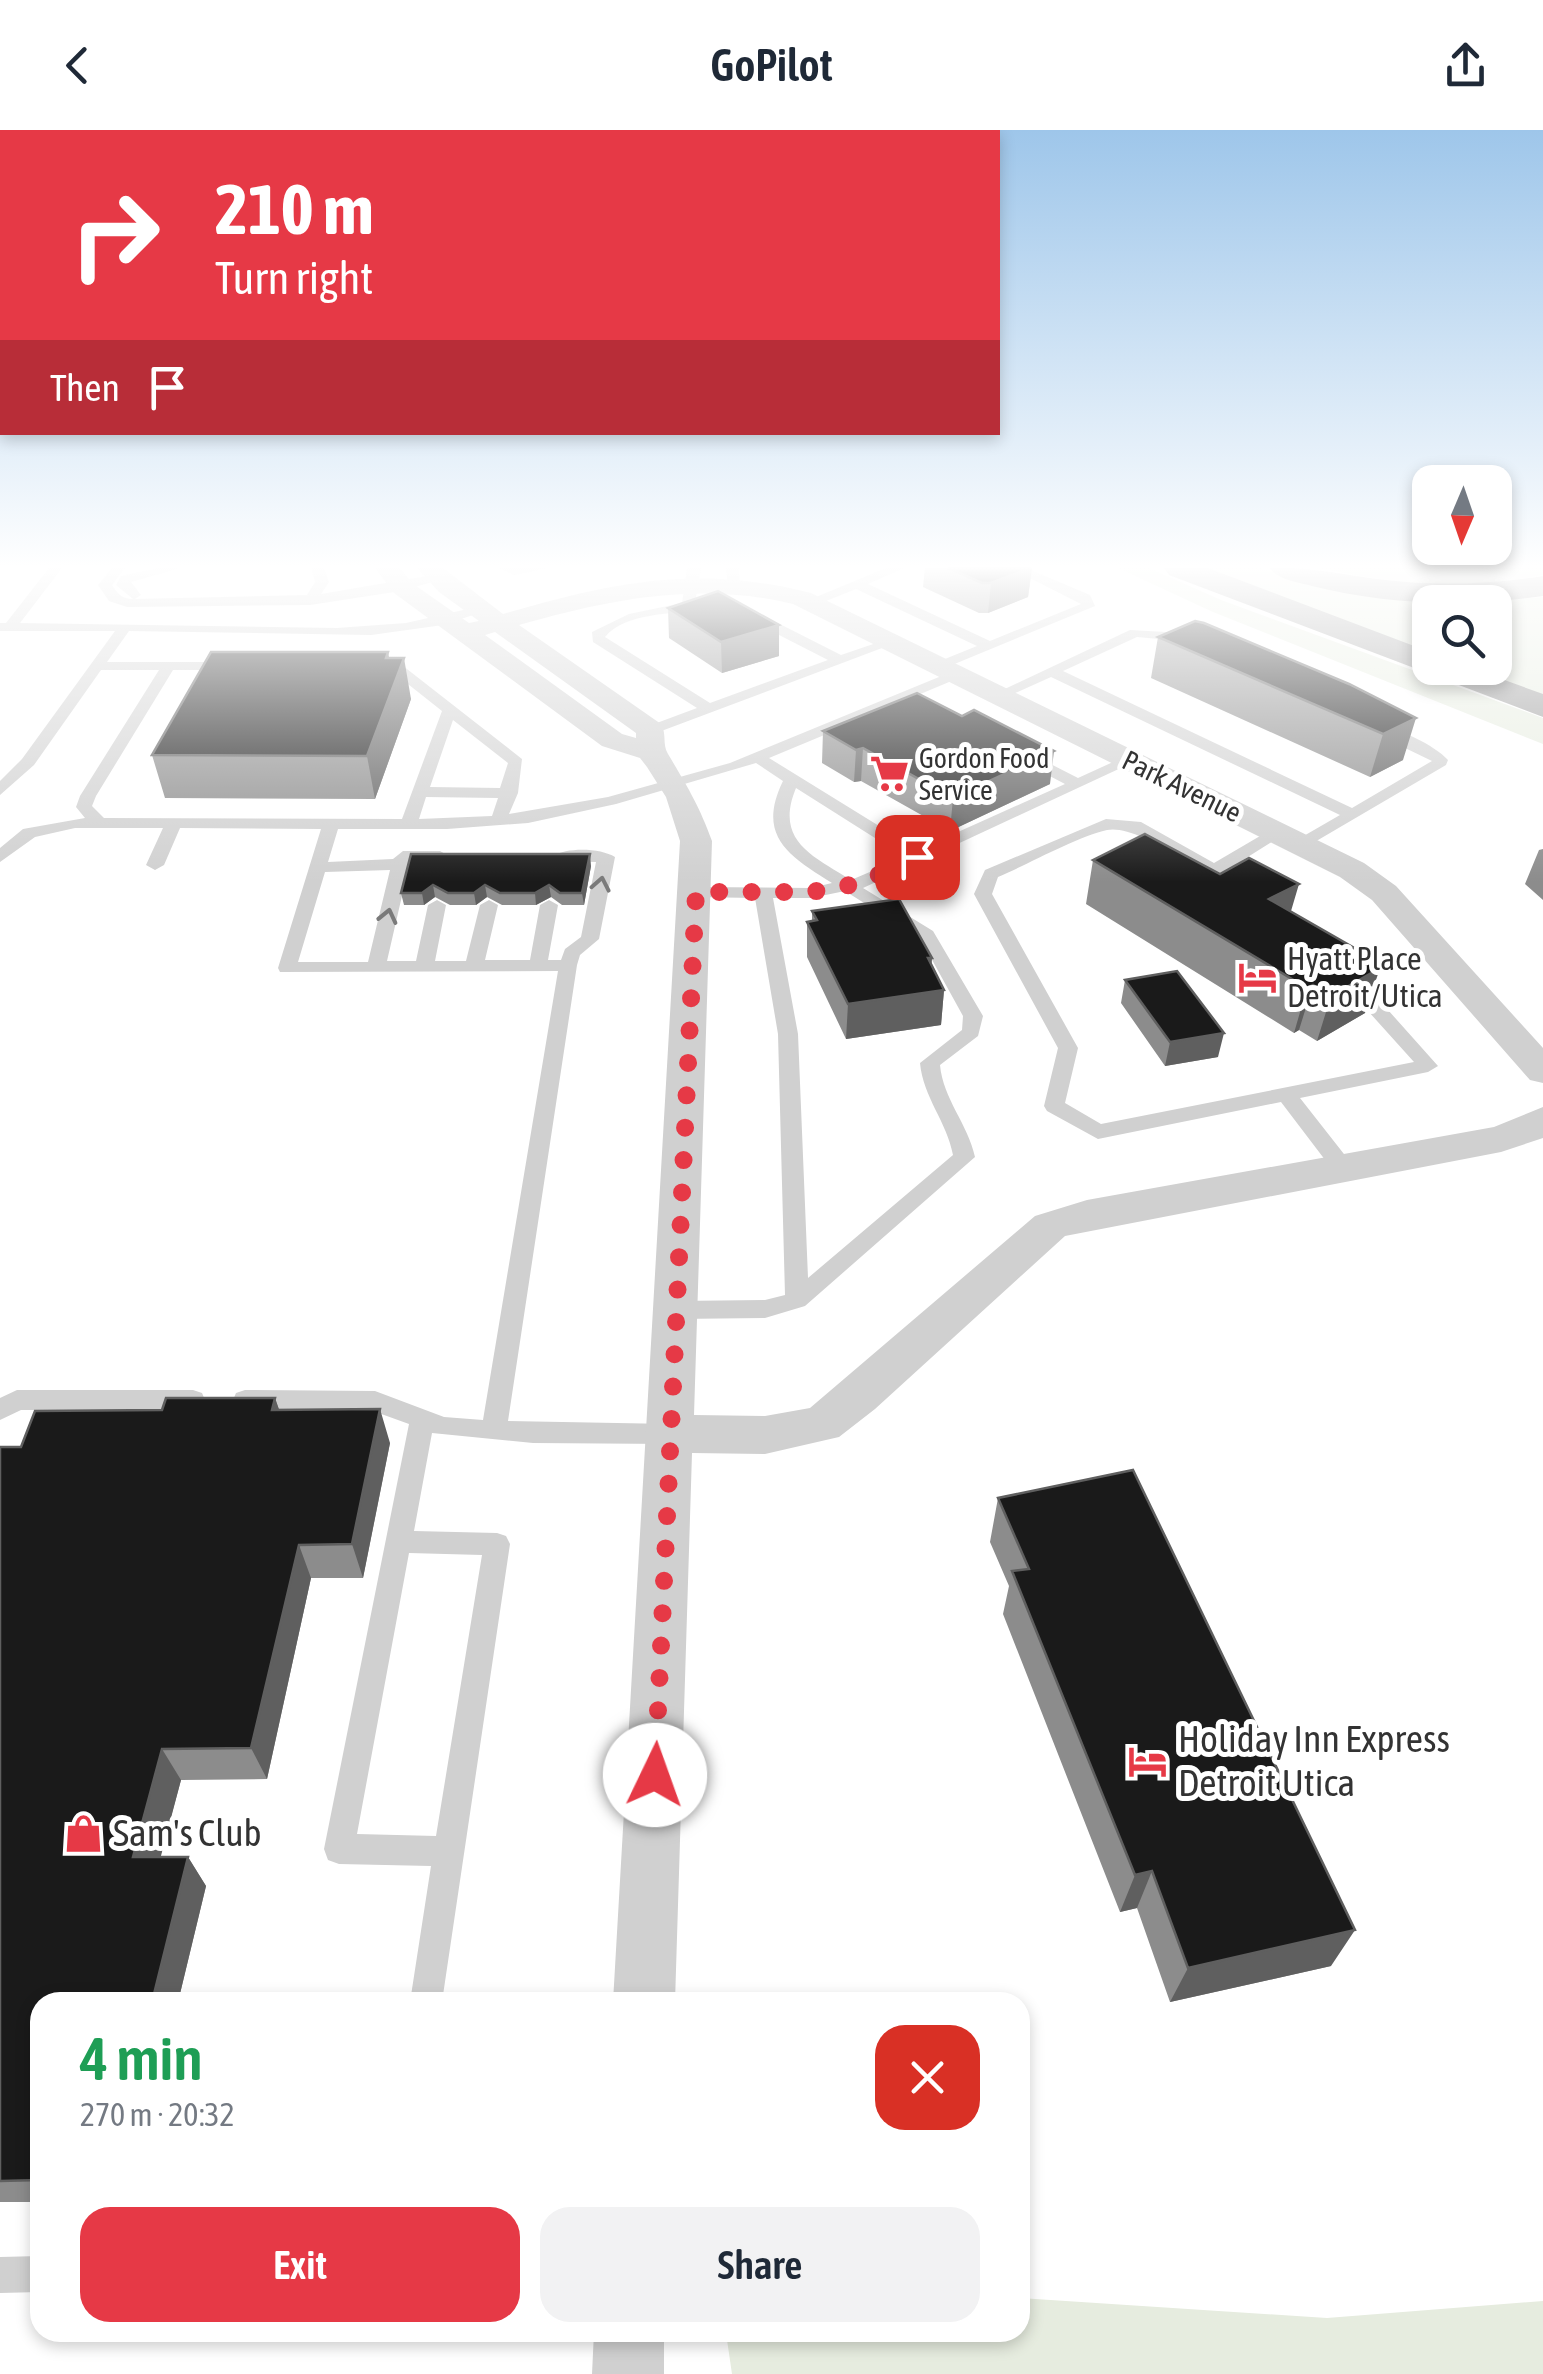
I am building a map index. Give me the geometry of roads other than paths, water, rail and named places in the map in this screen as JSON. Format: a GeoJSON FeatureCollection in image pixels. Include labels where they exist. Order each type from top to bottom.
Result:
{"type":"FeatureCollection","features":[{"type":"Feature","properties":{"kind":"highway"},"geometry":{"type":"LineString","coordinates":[[1486,685],[1543,706]]}},
{"type":"Feature","properties":{"kind":"street"},"geometry":{"type":"LineString","coordinates":[[533,673],[612,740],[659,756],[696,841],[644,1992]]}},
{"type":"Feature","properties":{"kind":"street","name":"Park Avenue"},"geometry":{"type":"LineString","coordinates":[[954,673],[1352,870],[1384,893],[1543,1071]]}},
{"type":"Feature","properties":{"kind":"street"},"geometry":{"type":"LineString","coordinates":[[671,1434],[765,1435],[822,1424],[859,1396],[1050,1226],[1087,1215],[1502,1139],[1538,1126],[1543,1120]]}},
{"type":"Feature","properties":{"kind":"street"},"geometry":{"type":"LineString","coordinates":[[628,2374],[629,2342]]}},
{"type":"Feature","properties":{"kind":"lane"},"geometry":{"type":"LineString","coordinates":[[0,790],[28,762],[93,673]]}},
{"type":"Feature","properties":{"kind":"lane"},"geometry":{"type":"LineString","coordinates":[[98,823],[84,808],[88,796],[164,673]]}},
{"type":"Feature","properties":{"kind":"lane"},"geometry":{"type":"LineString","coordinates":[[403,673],[516,762],[499,821]]}},
{"type":"Feature","properties":{"kind":"lane"},"geometry":{"type":"LineString","coordinates":[[651,673],[709,709]]}},
{"type":"Feature","properties":{"kind":"lane"},"geometry":{"type":"LineString","coordinates":[[0,858],[29,834],[63,825],[409,824],[499,821],[583,808],[659,756],[709,709],[809,673]]}},
{"type":"Feature","properties":{"kind":"lane"},"geometry":{"type":"LineString","coordinates":[[659,756],[758,758],[907,695],[944,673]]}},
{"type":"Feature","properties":{"kind":"lane"},"geometry":{"type":"LineString","coordinates":[[999,695],[1046,673]]}},
{"type":"Feature","properties":{"kind":"lane"},"geometry":{"type":"LineString","coordinates":[[1054,673],[1353,814]]}},
{"type":"Feature","properties":{"kind":"lane"},"geometry":{"type":"LineString","coordinates":[[907,695],[958,724]]}},
{"type":"Feature","properties":{"kind":"lane"},"geometry":{"type":"LineString","coordinates":[[409,824],[450,708]]}},
{"type":"Feature","properties":{"kind":"lane"},"geometry":{"type":"LineString","coordinates":[[1214,870],[1353,814],[1440,760],[1362,723]]}},
{"type":"Feature","properties":{"kind":"lane"},"geometry":{"type":"LineString","coordinates":[[1009,750],[1077,784]]}},
{"type":"Feature","properties":{"kind":"lane"},"geometry":{"type":"LineString","coordinates":[[758,758],[917,857]]}},
{"type":"Feature","properties":{"kind":"lane"},"geometry":{"type":"LineString","coordinates":[[696,892],[811,892],[847,886],[1130,760]]}},
{"type":"Feature","properties":{"kind":"lane"},"geometry":{"type":"LineString","coordinates":[[676,1310],[765,1308],[797,1300],[964,1157],[962,1137],[930,1080],[930,1063],[971,1032],[973,1016],[926,934],[797,854],[784,833],[778,808],[792,779]]}},
{"type":"Feature","properties":{"kind":"lane"},"geometry":{"type":"LineString","coordinates":[[420,792],[510,792]]}},
{"type":"Feature","properties":{"kind":"lane"},"geometry":{"type":"LineString","coordinates":[[154,866],[174,823]]}},
{"type":"Feature","properties":{"kind":"lane"},"geometry":{"type":"LineString","coordinates":[[331,824],[287,968],[568,965]]}},
{"type":"Feature","properties":{"kind":"lane"},"geometry":{"type":"LineString","coordinates":[[1263,893],[1135,826],[1106,824],[991,874],[983,894],[1068,1048],[1054,1106],[1098,1132],[1428,1066],[1329,956]]}},
{"type":"Feature","properties":{"kind":"lane"},"geometry":{"type":"LineString","coordinates":[[376,968],[403,856],[452,856],[451,866]]}},
{"type":"Feature","properties":{"kind":"lane"},"geometry":{"type":"LineString","coordinates":[[494,1430],[568,965],[572,953],[590,939],[606,857],[548,859]]}},
{"type":"Feature","properties":{"kind":"lane"},"geometry":{"type":"LineString","coordinates":[[319,867],[400,864]]}},
{"type":"Feature","properties":{"kind":"lane"},"geometry":{"type":"LineString","coordinates":[[763,892],[788,1034],[797,1300]]}},
{"type":"Feature","properties":{"kind":"lane"},"geometry":{"type":"LineString","coordinates":[[424,967],[438,905]]}},
{"type":"Feature","properties":{"kind":"lane"},"geometry":{"type":"LineString","coordinates":[[474,966],[490,905]]}},
{"type":"Feature","properties":{"kind":"lane"},"geometry":{"type":"LineString","coordinates":[[538,965],[549,905]]}},
{"type":"Feature","properties":{"kind":"lane"},"geometry":{"type":"LineString","coordinates":[[1286,1094],[1343,1168]]}},
{"type":"Feature","properties":{"kind":"lane"},"geometry":{"type":"LineString","coordinates":[[0,1410],[16,1400],[375,1402],[442,1427],[671,1434]]}},
{"type":"Feature","properties":{"kind":"lane"},"geometry":{"type":"LineString","coordinates":[[422,1418],[339,1849],[449,1851]]}},
{"type":"Feature","properties":{"kind":"lane"},"geometry":{"type":"LineString","coordinates":[[398,1542],[497,1544],[428,1992]]}},
{"type":"Feature","properties":{"kind":"lane"},"geometry":{"type":"LineString","coordinates":[[0,2274],[30,2274]]}},
{"type":"Feature","properties":{"kind":"place","name":"Gordon Food Service"},"geometry":{"type":"Point","coordinates":[889,774]}},
{"type":"Feature","properties":{"kind":"place","name":"Hyatt Place Detroit/Utica"},"geometry":{"type":"Point","coordinates":[1257,977]}},
{"type":"Feature","properties":{"kind":"place","name":"Holiday Inn Express Detroit Utica"},"geometry":{"type":"Point","coordinates":[1148,1761]}},
{"type":"Feature","properties":{"kind":"place","name":"Sam's Club"},"geometry":{"type":"Point","coordinates":[83,1833]}}]}
